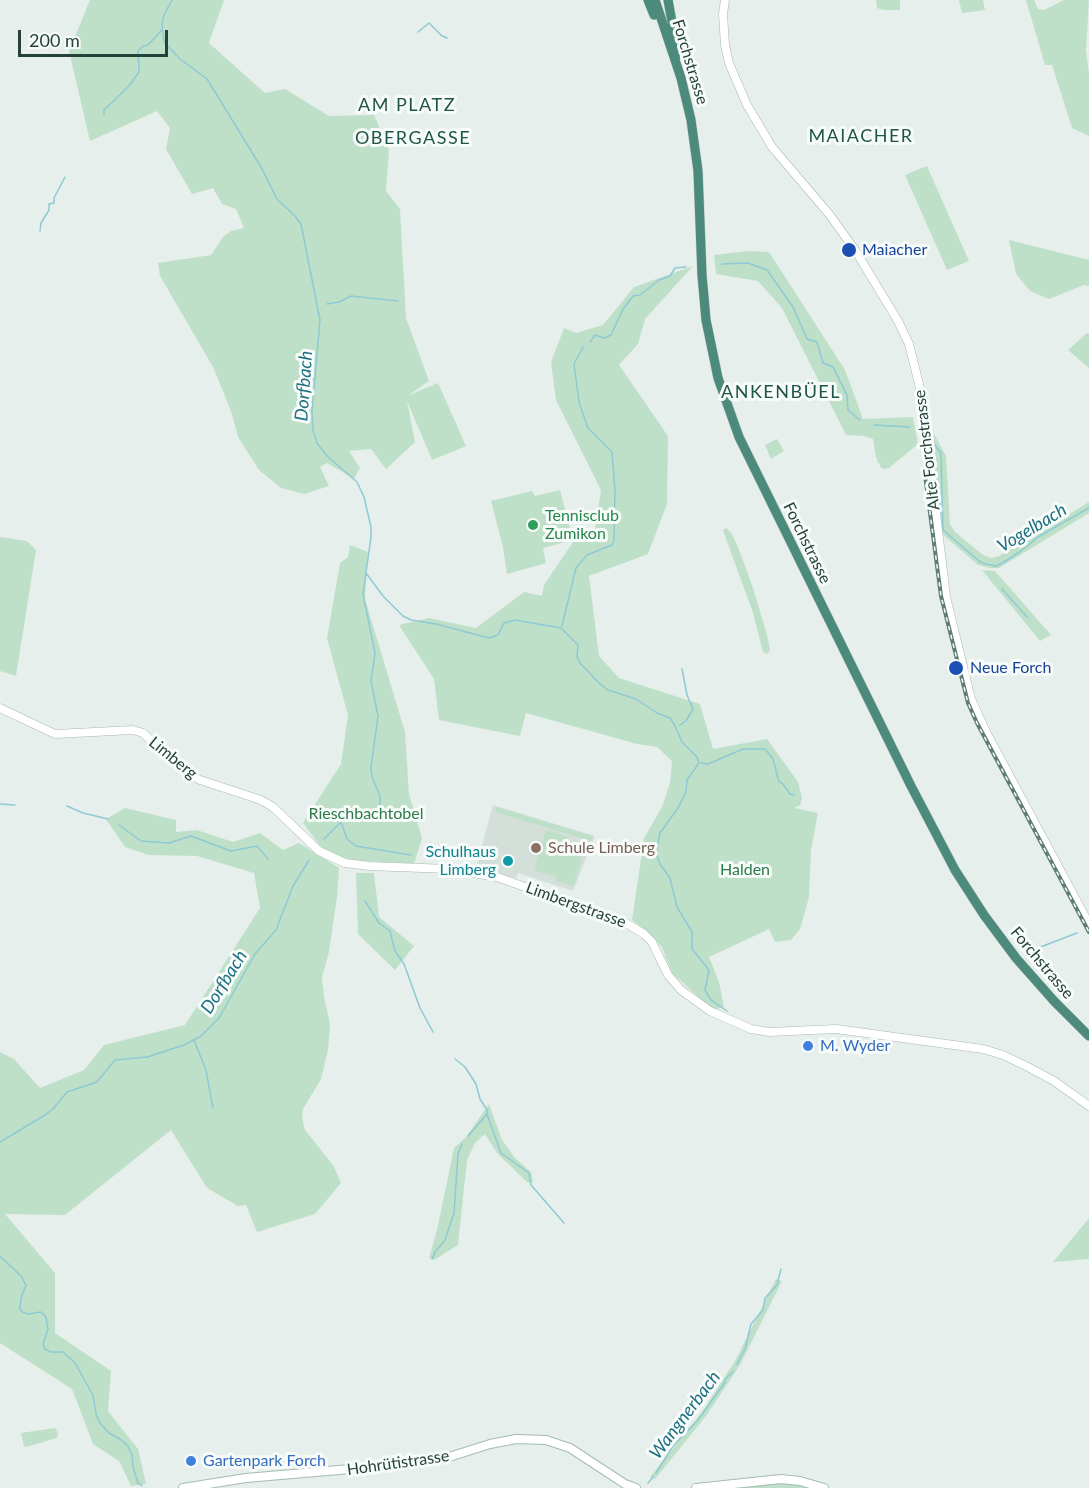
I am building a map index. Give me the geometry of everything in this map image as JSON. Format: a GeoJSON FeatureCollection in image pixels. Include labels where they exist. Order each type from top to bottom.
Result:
{"type":"FeatureCollection","features":[{"type":"Feature","properties":{"kind":"highway"},"geometry":{"type":"LineString","coordinates":[[648,0],[681,78]]}},
{"type":"Feature","properties":{"kind":"highway","name":"Forchstrasse"},"geometry":{"type":"LineString","coordinates":[[657,0],[681,78],[691,120],[699,171],[702,275],[706,320],[718,378],[739,436],[952,865],[984,915],[1021,964],[1061,1009],[1089,1036]]}},
{"type":"Feature","properties":{"kind":"highway","name":"Forchstrasse"},"geometry":{"type":"LineString","coordinates":[[657,0],[680,63],[694,118],[700,153],[706,287],[712,338],[721,376],[738,425],[894,744],[958,869],[1011,946],[1047,989],[1089,1031]]}},
{"type":"Feature","properties":{"kind":"highway"},"geometry":{"type":"LineString","coordinates":[[668,0],[680,63]]}},
{"type":"Feature","properties":{"kind":"main road","name":"Hohrütistrasse"},"geometry":{"type":"LineString","coordinates":[[183,1488],[246,1478],[420,1463],[449,1457],[490,1444],[516,1439],[536,1439],[570,1448],[625,1484],[636,1488]]}},
{"type":"Feature","properties":{"kind":"main road"},"geometry":{"type":"LineString","coordinates":[[696,1488],[781,1479],[800,1481],[824,1488]]}},
{"type":"Feature","properties":{"kind":"street","name":"Alte Forchstrasse"},"geometry":{"type":"LineString","coordinates":[[725,0],[724,45],[747,105],[772,147],[829,214],[855,250],[898,321],[909,344],[922,396],[946,597],[971,699],[986,732],[1089,924]]}},
{"type":"Feature","properties":{"kind":"street","name":"Limberg"},"geometry":{"type":"LineString","coordinates":[[0,708],[56,734],[137,731],[148,738],[186,773],[200,780],[261,800],[278,811],[300,835]]}},
{"type":"Feature","properties":{"kind":"street","name":"Limbergstrasse"},"geometry":{"type":"LineString","coordinates":[[300,835],[319,851],[345,863],[449,869],[497,877],[626,922],[645,934],[652,942],[668,975],[681,990],[710,1011],[751,1029],[769,1032],[836,1029],[983,1049],[1003,1055],[1028,1067],[1054,1081],[1089,1106]]}},
{"type":"Feature","properties":{"kind":"shaded area","name":"Schule Limberg"},"geometry":{"type":"Polygon","coordinates":[[[493,805],[595,836],[573,891],[518,873],[516,878],[476,868],[493,805]]]}},
{"type":"Feature","properties":{"kind":"green space"},"geometry":{"type":"Polygon","coordinates":[[[90,0],[224,0],[209,43],[265,93],[285,89],[329,116],[374,115],[389,150],[386,191],[400,209],[406,318],[429,381],[409,395],[438,383],[466,446],[432,460],[407,401],[415,442],[386,469],[371,449],[349,451],[360,468],[354,479],[327,463],[320,467],[329,486],[304,494],[281,488],[259,470],[238,437],[231,411],[213,367],[160,276],[158,263],[211,255],[223,237],[231,231],[244,228],[236,209],[222,204],[213,188],[192,194],[166,149],[170,128],[157,111],[90,141],[69,51],[90,0]]]}},
{"type":"Feature","properties":{"kind":"green space"},"geometry":{"type":"Polygon","coordinates":[[[876,0],[900,0],[900,10],[877,8],[876,0]]]}},
{"type":"Feature","properties":{"kind":"green space"},"geometry":{"type":"Polygon","coordinates":[[[959,0],[983,0],[985,10],[962,13],[959,0]]]}},
{"type":"Feature","properties":{"kind":"green space"},"geometry":{"type":"Polygon","coordinates":[[[1026,0],[1034,0],[1038,9],[1044,10],[1064,0],[1089,0],[1086,50],[1089,74],[1089,136],[1072,128],[1052,65],[1045,65],[1026,0]]]}},
{"type":"Feature","properties":{"kind":"green space"},"geometry":{"type":"Polygon","coordinates":[[[927,166],[969,261],[947,270],[905,175],[927,166]]]}},
{"type":"Feature","properties":{"kind":"green space"},"geometry":{"type":"Polygon","coordinates":[[[1009,240],[1089,260],[1089,286],[1084,285],[1049,299],[1030,291],[1016,274],[1009,240]]]}},
{"type":"Feature","properties":{"kind":"green space"},"geometry":{"type":"Polygon","coordinates":[[[749,251],[769,252],[845,370],[863,419],[913,417],[918,444],[889,468],[883,469],[879,465],[881,464],[878,463],[876,457],[873,439],[846,435],[782,308],[758,281],[716,274],[714,255],[749,251]]]}},
{"type":"Feature","properties":{"kind":"green space","name":"Halden"},"geometry":{"type":"Polygon","coordinates":[[[693,266],[645,319],[638,344],[619,365],[668,436],[667,504],[648,554],[589,576],[599,656],[619,678],[700,704],[713,749],[767,739],[798,782],[802,798],[800,805],[794,808],[818,813],[811,850],[809,897],[800,929],[791,940],[775,942],[769,929],[709,957],[719,982],[724,1007],[713,1010],[672,973],[662,947],[632,920],[644,838],[662,807],[670,783],[672,761],[657,747],[637,744],[526,713],[520,736],[439,720],[434,679],[399,625],[429,618],[476,628],[524,592],[542,596],[544,585],[573,542],[595,528],[601,490],[556,400],[551,362],[564,328],[576,333],[603,325],[634,287],[693,266]]]}},
{"type":"Feature","properties":{"kind":"green space"},"geometry":{"type":"Polygon","coordinates":[[[1087,333],[1089,334],[1089,368],[1068,350],[1087,333]]]}},
{"type":"Feature","properties":{"kind":"green space"},"geometry":{"type":"Polygon","coordinates":[[[932,430],[946,456],[950,524],[955,532],[983,555],[991,558],[999,556],[1089,502],[1089,513],[999,568],[978,565],[941,533],[932,430]]]}},
{"type":"Feature","properties":{"kind":"green space"},"geometry":{"type":"Polygon","coordinates":[[[777,439],[784,451],[771,459],[765,445],[777,439]]]}},
{"type":"Feature","properties":{"kind":"green space","name":"Tennisclub Zumikon"},"geometry":{"type":"Polygon","coordinates":[[[560,490],[573,540],[543,548],[546,563],[507,574],[503,547],[491,501],[532,491],[535,496],[560,490]]]}},
{"type":"Feature","properties":{"kind":"green space"},"geometry":{"type":"Polygon","coordinates":[[[726,528],[732,534],[738,547],[753,588],[767,635],[770,650],[767,654],[763,652],[753,613],[723,530],[726,528]]]}},
{"type":"Feature","properties":{"kind":"green space"},"geometry":{"type":"Polygon","coordinates":[[[0,537],[27,541],[36,550],[16,676],[0,671],[0,537]]]}},
{"type":"Feature","properties":{"kind":"green space","name":"Rieschbachtobel"},"geometry":{"type":"Polygon","coordinates":[[[350,545],[368,552],[365,599],[405,732],[409,794],[422,838],[414,864],[347,860],[321,847],[303,823],[341,764],[348,715],[327,638],[340,563],[348,557],[350,545]]]}},
{"type":"Feature","properties":{"kind":"green space"},"geometry":{"type":"Polygon","coordinates":[[[982,570],[995,571],[1051,635],[1040,641],[982,570]]]}},
{"type":"Feature","properties":{"kind":"green space"},"geometry":{"type":"Polygon","coordinates":[[[496,807],[593,836],[591,841],[495,812],[496,807]]]}},
{"type":"Feature","properties":{"kind":"green space"},"geometry":{"type":"Polygon","coordinates":[[[125,808],[176,820],[176,832],[197,830],[233,842],[260,833],[283,850],[299,843],[339,868],[329,952],[322,977],[330,1024],[328,1050],[321,1079],[303,1109],[302,1117],[305,1130],[333,1165],[341,1183],[315,1214],[257,1232],[246,1205],[238,1206],[207,1188],[171,1130],[65,1215],[5,1214],[55,1273],[55,1333],[111,1371],[108,1411],[138,1449],[146,1484],[131,1486],[119,1461],[93,1444],[72,1389],[0,1343],[0,1052],[14,1059],[40,1088],[84,1070],[104,1045],[185,1025],[260,908],[254,873],[197,856],[149,855],[125,847],[106,819],[125,808]]]}},
{"type":"Feature","properties":{"kind":"green space"},"geometry":{"type":"Polygon","coordinates":[[[546,830],[567,836],[566,841],[585,847],[574,886],[555,881],[556,876],[534,870],[546,830]]]}},
{"type":"Feature","properties":{"kind":"green space"},"geometry":{"type":"Polygon","coordinates":[[[356,873],[374,873],[379,917],[414,946],[395,970],[358,934],[356,873]]]}},
{"type":"Feature","properties":{"kind":"green space"},"geometry":{"type":"Polygon","coordinates":[[[489,1104],[502,1140],[515,1158],[531,1172],[533,1182],[528,1183],[497,1153],[485,1134],[475,1143],[467,1160],[458,1245],[434,1260],[429,1258],[454,1148],[466,1137],[489,1104]]]}},
{"type":"Feature","properties":{"kind":"green space"},"geometry":{"type":"Polygon","coordinates":[[[1089,1218],[1089,1259],[1053,1262],[1089,1218]]]}},
{"type":"Feature","properties":{"kind":"green space"},"geometry":{"type":"Polygon","coordinates":[[[776,1279],[782,1281],[740,1365],[706,1416],[655,1479],[650,1477],[702,1412],[735,1361],[776,1279]]]}},
{"type":"Feature","properties":{"kind":"green space"},"geometry":{"type":"Polygon","coordinates":[[[55,1428],[58,1433],[57,1438],[24,1446],[21,1433],[55,1428]]]}},
{"type":"Feature","properties":{"kind":"green space"},"geometry":{"type":"Polygon","coordinates":[[[770,1479],[815,1488],[695,1488],[770,1479]]]}},
{"type":"Feature","properties":{"kind":"waterway","name":"Dorfbach"},"geometry":{"type":"LineString","coordinates":[[172,0],[162,24],[164,42],[180,59],[207,79],[261,167],[277,199],[301,224],[320,320],[312,412],[313,430],[317,443],[327,456],[357,482],[364,497],[371,527],[363,594],[375,653],[371,681],[378,716],[371,768],[372,777],[380,796],[380,805],[374,812],[345,818],[324,839]]}},
{"type":"Feature","properties":{"kind":"waterway"},"geometry":{"type":"LineString","coordinates":[[418,32],[429,23],[447,38]]}},
{"type":"Feature","properties":{"kind":"waterway"},"geometry":{"type":"LineString","coordinates":[[104,115],[104,110],[129,86],[139,72],[138,51],[148,45],[162,30]]}},
{"type":"Feature","properties":{"kind":"waterway"},"geometry":{"type":"LineString","coordinates":[[40,231],[41,223],[49,210],[49,204],[54,203],[54,198],[65,177]]}},
{"type":"Feature","properties":{"kind":"waterway","name":"Vogelbach"},"geometry":{"type":"LineString","coordinates":[[722,264],[748,263],[767,270],[793,307],[807,339],[817,342],[823,363],[833,367],[847,395],[848,410],[860,420]]}},
{"type":"Feature","properties":{"kind":"waterway","name":"Vogelbach"},"geometry":{"type":"LineString","coordinates":[[590,342],[595,335],[604,338],[611,335],[623,309],[633,296],[640,295],[659,280],[670,276],[675,268],[686,267]]}},
{"type":"Feature","properties":{"kind":"waterway"},"geometry":{"type":"LineString","coordinates":[[327,304],[339,302],[351,296],[398,301]]}},
{"type":"Feature","properties":{"kind":"waterway","name":"Vogelbach"},"geometry":{"type":"LineString","coordinates":[[562,626],[576,568],[587,555],[612,545],[614,541],[615,490],[612,452],[588,428],[579,402],[574,364],[583,347]]}},
{"type":"Feature","properties":{"kind":"waterway","name":"Vogelbach"},"geometry":{"type":"LineString","coordinates":[[874,425],[910,427]]}},
{"type":"Feature","properties":{"kind":"waterway","name":"Vogelbach"},"geometry":{"type":"LineString","coordinates":[[934,444],[941,453],[943,530],[985,564],[996,566],[1004,562],[1038,537],[1089,508]]}},
{"type":"Feature","properties":{"kind":"waterway","name":"Wangnerbach"},"geometry":{"type":"LineString","coordinates":[[366,573],[383,596],[403,616],[411,620],[489,638],[498,635],[504,623],[515,620],[561,628],[578,645],[577,657],[580,663],[600,684],[608,690],[636,699],[657,713],[670,718],[682,742],[697,757],[699,763],[687,780],[686,792],[678,808],[660,833],[656,854],[670,878],[677,907],[692,932],[692,949],[709,970],[705,990],[711,1000],[727,1011]]}},
{"type":"Feature","properties":{"kind":"waterway"},"geometry":{"type":"LineString","coordinates":[[1002,589],[1027,617]]}},
{"type":"Feature","properties":{"kind":"waterway"},"geometry":{"type":"LineString","coordinates":[[680,725],[686,721],[693,709],[687,695],[682,669]]}},
{"type":"Feature","properties":{"kind":"waterway"},"geometry":{"type":"LineString","coordinates":[[701,763],[708,764],[743,749],[765,749],[773,759],[779,782],[790,794],[794,795]]}},
{"type":"Feature","properties":{"kind":"waterway"},"geometry":{"type":"LineString","coordinates":[[0,804],[15,805]]}},
{"type":"Feature","properties":{"kind":"waterway"},"geometry":{"type":"LineString","coordinates":[[67,806],[83,813],[108,819]]}},
{"type":"Feature","properties":{"kind":"waterway"},"geometry":{"type":"LineString","coordinates":[[341,822],[347,839],[356,846],[411,855]]}},
{"type":"Feature","properties":{"kind":"waterway"},"geometry":{"type":"LineString","coordinates":[[119,825],[141,841],[169,843],[191,836],[231,851],[257,846],[268,859]]}},
{"type":"Feature","properties":{"kind":"waterway","name":"Dorfbach"},"geometry":{"type":"LineString","coordinates":[[0,1142],[45,1115],[67,1092],[97,1082],[115,1060],[147,1057],[184,1045],[201,1036],[219,1018],[255,954],[276,930],[293,886],[309,860]]}},
{"type":"Feature","properties":{"kind":"waterway"},"geometry":{"type":"LineString","coordinates":[[365,901],[379,923],[390,931],[395,951],[404,964],[420,1008],[433,1032]]}},
{"type":"Feature","properties":{"kind":"waterway"},"geometry":{"type":"LineString","coordinates":[[1038,948],[1077,933]]}},
{"type":"Feature","properties":{"kind":"waterway"},"geometry":{"type":"LineString","coordinates":[[194,1040],[206,1070],[213,1108]]}},
{"type":"Feature","properties":{"kind":"waterway"},"geometry":{"type":"LineString","coordinates":[[455,1059],[465,1067],[476,1084],[480,1099],[487,1110],[487,1114],[468,1136]]}},
{"type":"Feature","properties":{"kind":"waterway"},"geometry":{"type":"LineString","coordinates":[[487,1114],[501,1153],[529,1173],[531,1185],[564,1223]]}},
{"type":"Feature","properties":{"kind":"waterway"},"geometry":{"type":"LineString","coordinates":[[432,1259],[445,1240],[454,1213],[458,1154],[462,1144]]}},
{"type":"Feature","properties":{"kind":"waterway","name":"Dorfbach"},"geometry":{"type":"LineString","coordinates":[[0,1256],[21,1276],[26,1285],[20,1309],[28,1314],[41,1312],[46,1317],[48,1329],[43,1344],[45,1349],[51,1352],[63,1352],[75,1363],[93,1395],[100,1423],[109,1433],[128,1446],[138,1483],[142,1486]]}},
{"type":"Feature","properties":{"kind":"waterway","name":"Wangnerbach"},"geometry":{"type":"LineString","coordinates":[[737,1364],[745,1349],[751,1324],[763,1310],[765,1298],[777,1285],[781,1269]]}},
{"type":"Feature","properties":{"kind":"waterway","name":"Wangnerbach"},"geometry":{"type":"LineString","coordinates":[[656,1473],[673,1446],[698,1420],[725,1379],[733,1372]]}},
{"type":"Feature","properties":{"kind":"waterway","name":"Wangnerbach"},"geometry":{"type":"LineString","coordinates":[[648,1483],[653,1477]]}},
{"type":"Feature","properties":{"kind":"railway"},"geometry":{"type":"LineString","coordinates":[[925,475],[941,596],[968,703],[1089,932]]}},
{"type":"Feature","properties":{"kind":"place","name":"Maiacher"},"geometry":{"type":"Point","coordinates":[849,250]}},
{"type":"Feature","properties":{"kind":"place","name":"Tennisclub Zumikon"},"geometry":{"type":"Point","coordinates":[533,525]}},
{"type":"Feature","properties":{"kind":"place","name":"Neue Forch"},"geometry":{"type":"Point","coordinates":[956,668]}},
{"type":"Feature","properties":{"kind":"place","name":"Schule Limberg"},"geometry":{"type":"Point","coordinates":[536,848]}},
{"type":"Feature","properties":{"kind":"place","name":"Schulhaus Limberg"},"geometry":{"type":"Point","coordinates":[508,861]}},
{"type":"Feature","properties":{"kind":"place","name":"M. Wyder"},"geometry":{"type":"Point","coordinates":[808,1046]}},
{"type":"Feature","properties":{"kind":"place","name":"Gartenpark Forch"},"geometry":{"type":"Point","coordinates":[191,1461]}},
{"type":"Feature","properties":{"kind":"district","name":"AM PLATZ"},"geometry":{"type":"Point","coordinates":[407,105]}},
{"type":"Feature","properties":{"kind":"district","name":"MAIACHER"},"geometry":{"type":"Point","coordinates":[861,136]}},
{"type":"Feature","properties":{"kind":"district","name":"OBERGASSE"},"geometry":{"type":"Point","coordinates":[413,138]}},
{"type":"Feature","properties":{"kind":"district","name":"ANKENBÜEL"},"geometry":{"type":"Point","coordinates":[781,392]}}]}
